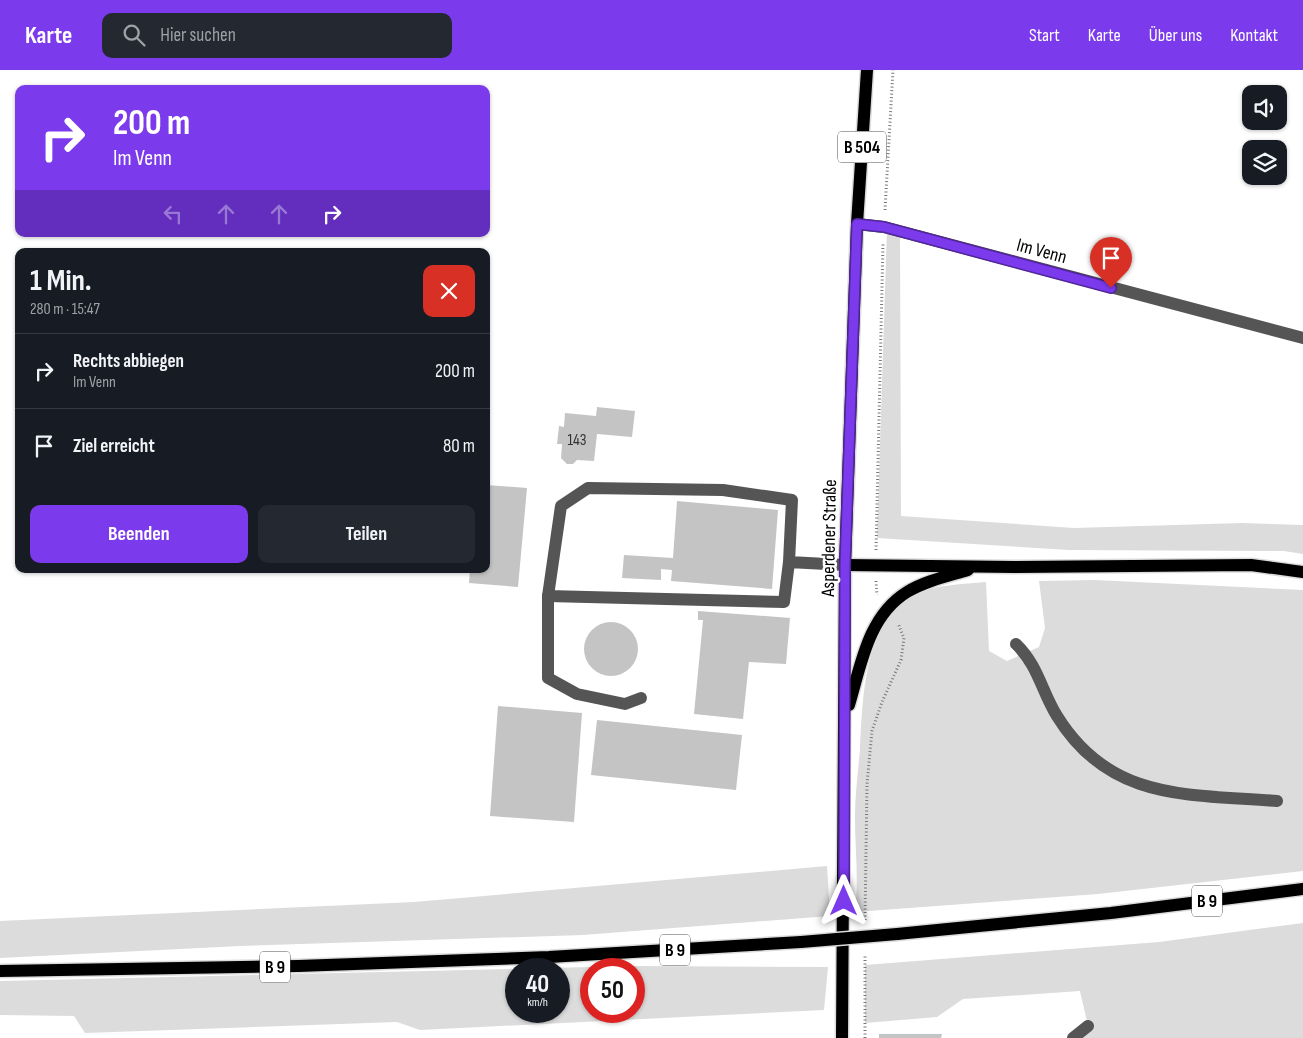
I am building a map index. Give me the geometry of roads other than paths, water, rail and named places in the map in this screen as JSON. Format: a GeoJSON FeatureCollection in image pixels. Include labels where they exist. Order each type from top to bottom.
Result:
{"type":"FeatureCollection","features":[{"type":"Feature","properties":{"kind":"main road","name":"Asperdener Straße"},"geometry":{"type":"LineString","coordinates":[[842,1038],[845,565],[857,224],[868,70]]}},
{"type":"Feature","properties":{"kind":"main road"},"geometry":{"type":"LineString","coordinates":[[845,565],[1251,565],[1303,572]]}},
{"type":"Feature","properties":{"kind":"main road"},"geometry":{"type":"LineString","coordinates":[[845,721],[866,648],[875,624],[886,610],[906,592],[932,581],[980,566]]}},
{"type":"Feature","properties":{"kind":"main road","name":"B 9"},"geometry":{"type":"LineString","coordinates":[[0,971],[298,966],[549,957],[801,942],[1111,913],[1303,888]]}},
{"type":"Feature","properties":{"kind":"lane","name":"Im Venn"},"geometry":{"type":"LineString","coordinates":[[857,224],[884,227],[1303,338]]}},
{"type":"Feature","properties":{"kind":"lane"},"geometry":{"type":"LineString","coordinates":[[548,596],[784,602],[789,562],[792,500],[723,490],[588,488],[561,506],[548,596],[548,678],[577,694],[625,704],[641,698]]}},
{"type":"Feature","properties":{"kind":"lane"},"geometry":{"type":"LineString","coordinates":[[789,562],[845,565]]}},
{"type":"Feature","properties":{"kind":"lane"},"geometry":{"type":"LineString","coordinates":[[1016,644],[1027,654],[1041,679],[1056,716],[1087,755],[1128,781],[1163,792],[1277,801]]}},
{"type":"Feature","properties":{"kind":"lane"},"geometry":{"type":"LineString","coordinates":[[1073,1038],[1088,1026]]}}]}
